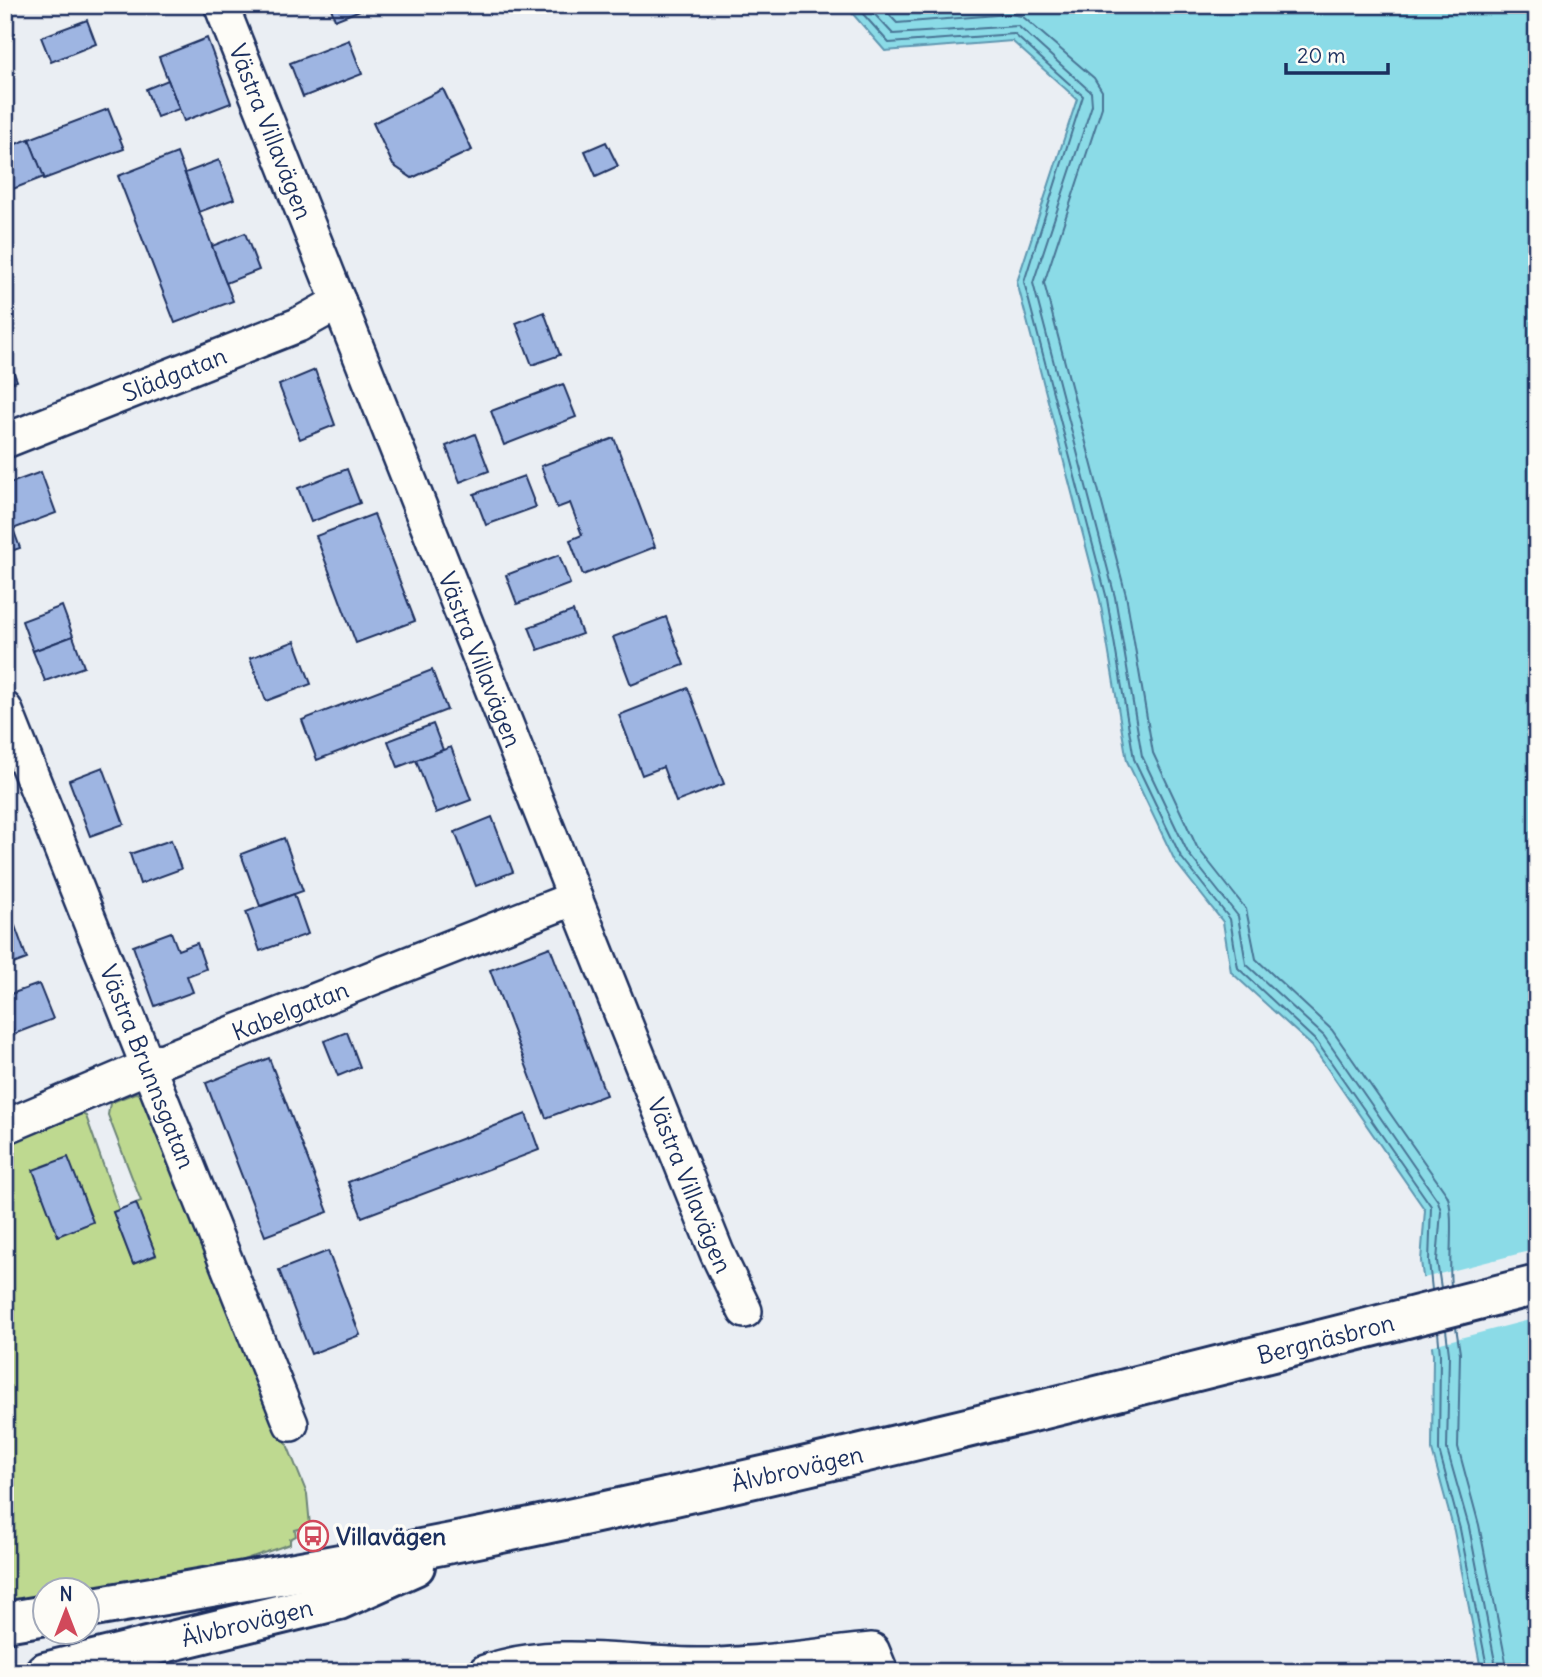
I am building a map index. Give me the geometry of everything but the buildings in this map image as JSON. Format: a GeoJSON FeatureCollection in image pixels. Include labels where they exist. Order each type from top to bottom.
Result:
{"type":"FeatureCollection","features":[{"type":"Feature","properties":{"kind":"main road","name":"Bergnäsbron"},"geometry":{"type":"LineString","coordinates":[[1113,1392],[1537,1285]]}},
{"type":"Feature","properties":{"kind":"main road","name":"Älvbrovägen"},"geometry":{"type":"LineString","coordinates":[[102,1606],[334,1566],[481,1537],[952,1433],[1113,1392]]}},
{"type":"Feature","properties":{"kind":"main road","name":"Älvbrovägen"},"geometry":{"type":"LineString","coordinates":[[45,1672],[339,1600],[481,1537]]}},
{"type":"Feature","properties":{"kind":"main road"},"geometry":{"type":"LineString","coordinates":[[5,1622],[32,1617]]}},
{"type":"Feature","properties":{"kind":"street","name":"Västra Villavägen"},"geometry":{"type":"LineString","coordinates":[[221,5],[717,1253],[746,1311]]}},
{"type":"Feature","properties":{"kind":"street","name":"Slädgatan"},"geometry":{"type":"LineString","coordinates":[[5,442],[298,325],[339,302]]}},
{"type":"Feature","properties":{"kind":"street","name":"Västra Brunnsgatan"},"geometry":{"type":"LineString","coordinates":[[5,709],[290,1424]]}},
{"type":"Feature","properties":{"kind":"street","name":"Kabelgatan"},"geometry":{"type":"LineString","coordinates":[[5,1127],[149,1066],[575,898]]}},
{"type":"Feature","properties":{"kind":"street"},"geometry":{"type":"LineString","coordinates":[[485,1672],[534,1660],[584,1657],[712,1665],[877,1661]]}},
{"type":"Feature","properties":{"kind":"green space"},"geometry":{"type":"Polygon","coordinates":[[[135,1093],[146,1094],[307,1494],[310,1526],[295,1530],[296,1536],[290,1539],[290,1544],[193,1577],[102,1588],[102,1576],[32,1576],[32,1603],[5,1608],[5,1143],[82,1114],[86,1116],[119,1210],[113,1212],[133,1264],[156,1256],[136,1203],[141,1201],[108,1115],[110,1103],[135,1093]]]}},
{"type":"Feature","properties":{"kind":"water"},"geometry":{"type":"Polygon","coordinates":[[[845,5],[1537,5],[1537,1672],[1483,1672],[1481,1669],[1454,1531],[1432,1450],[1433,1354],[1421,1261],[1425,1210],[1312,1046],[1231,972],[1223,922],[1175,861],[1127,761],[1100,600],[1017,282],[1077,99],[1012,41],[885,51],[845,5]]]}},
{"type":"Feature","properties":{"kind":"pier"},"geometry":{"type":"Polygon","coordinates":[[[1537,1249],[1537,1318],[1429,1346],[1420,1279],[1537,1249]]]}},
{"type":"Feature","properties":{"kind":"place","name":"Villavägen"},"geometry":{"type":"Point","coordinates":[313,1536]}}]}
